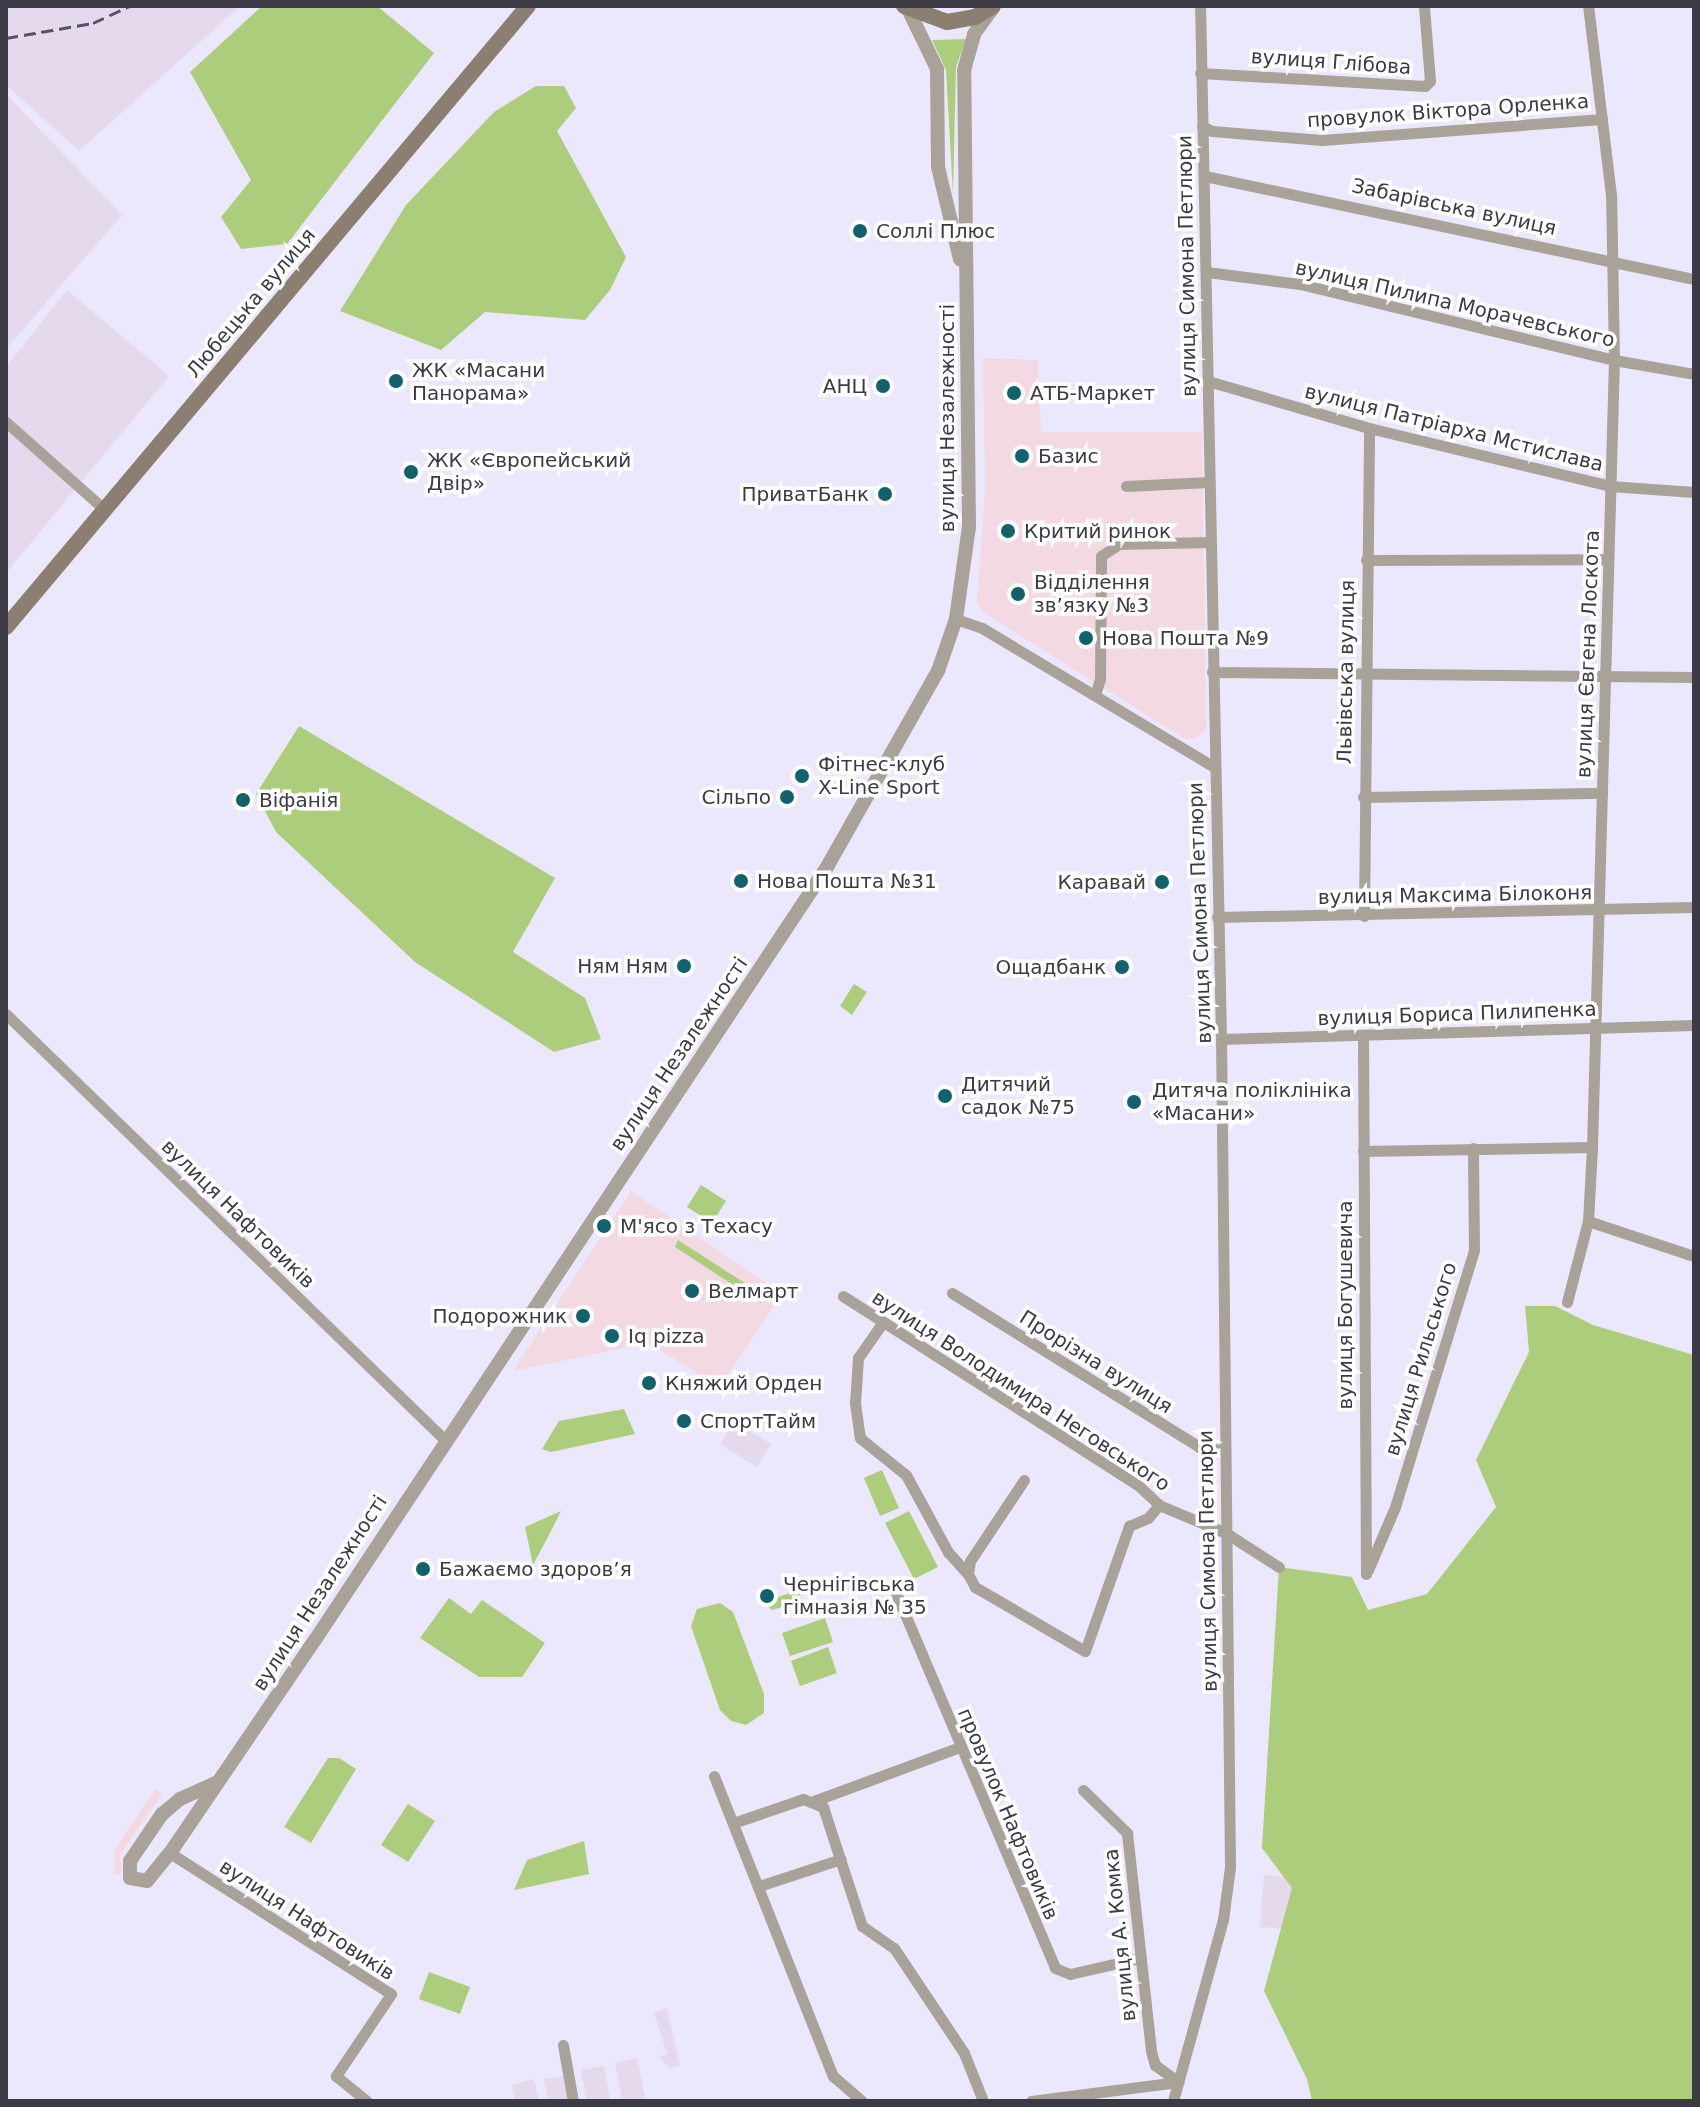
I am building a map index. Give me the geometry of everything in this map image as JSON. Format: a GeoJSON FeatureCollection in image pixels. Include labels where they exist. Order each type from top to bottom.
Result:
{"type":"FeatureCollection","features":[{"type":"Feature","properties":{"kind":"main road","name":"Любецька вулиця"},"geometry":{"type":"LineString","coordinates":[[6,627],[59,568],[103,508],[528,6]]}},
{"type":"Feature","properties":{"kind":"main road","name":"вулиця Незалежності"},"geometry":{"type":"LineString","coordinates":[[906,8],[947,22],[975,17],[994,6]]}},
{"type":"Feature","properties":{"kind":"street","name":"вулиця Незалежності"},"geometry":{"type":"LineString","coordinates":[[218,1782],[180,1799],[162,1814],[130,1861],[130,1878],[147,1881],[218,1782],[827,867],[938,671],[956,619],[969,527],[970,347],[965,277],[964,70],[974,34],[994,6]]}},
{"type":"Feature","properties":{"kind":"street","name":"вулиця Симона Петлюри"},"geometry":{"type":"LineString","coordinates":[[1173,2101],[1223,1920],[1230,1867],[1221,1039],[1200,6]]}},
{"type":"Feature","properties":{"kind":"street","name":"вулиця Глібова"},"geometry":{"type":"LineString","coordinates":[[1200,73],[1425,86],[1430,81],[1424,6]]}},
{"type":"Feature","properties":{"kind":"street","name":"вулиця Євгена Лоскота"},"geometry":{"type":"LineString","coordinates":[[1567,1302],[1588,1221],[1592,1147],[1614,360],[1613,259],[1602,119],[1588,6]]}},
{"type":"Feature","properties":{"kind":"street","name":"вулиця Незалежності"},"geometry":{"type":"LineString","coordinates":[[906,8],[937,69],[938,167],[965,277]]}},
{"type":"Feature","properties":{"kind":"street","name":"провулок Віктора Орленка"},"geometry":{"type":"LineString","coordinates":[[1202,126],[1212,131],[1322,140],[1602,119]]}},
{"type":"Feature","properties":{"kind":"street","name":"Забарівська вулиця"},"geometry":{"type":"LineString","coordinates":[[1205,176],[1613,259],[1694,279]]}},
{"type":"Feature","properties":{"kind":"street","name":"вулиця Пилипа Морачевського"},"geometry":{"type":"LineString","coordinates":[[1207,272],[1300,284],[1614,360],[1694,374]]}},
{"type":"Feature","properties":{"kind":"street","name":"вулиця Патріарха Мстислава"},"geometry":{"type":"LineString","coordinates":[[1208,381],[1369,428],[1610,486],[1694,492]]}},
{"type":"Feature","properties":{"kind":"street"},"geometry":{"type":"LineString","coordinates":[[6,422],[103,508]]}},
{"type":"Feature","properties":{"kind":"street","name":"Львівська вулиця"},"geometry":{"type":"LineString","coordinates":[[1364,916],[1363,677],[1369,428]]}},
{"type":"Feature","properties":{"kind":"street"},"geometry":{"type":"LineString","coordinates":[[1126,486],[1209,482]]}},
{"type":"Feature","properties":{"kind":"street"},"geometry":{"type":"LineString","coordinates":[[1095,695],[1100,679],[1101,556],[1119,544],[1210,542]]}},
{"type":"Feature","properties":{"kind":"street"},"geometry":{"type":"LineString","coordinates":[[1366,560],[1608,559]]}},
{"type":"Feature","properties":{"kind":"street"},"geometry":{"type":"LineString","coordinates":[[956,619],[975,623],[1214,767]]}},
{"type":"Feature","properties":{"kind":"street"},"geometry":{"type":"LineString","coordinates":[[1212,672],[1363,677],[1694,677]]}},
{"type":"Feature","properties":{"kind":"street"},"geometry":{"type":"LineString","coordinates":[[1363,797],[1602,793]]}},
{"type":"Feature","properties":{"kind":"street","name":"вулиця Максима Білоконя"},"geometry":{"type":"LineString","coordinates":[[1217,917],[1694,907]]}},
{"type":"Feature","properties":{"kind":"street","name":"вулиця Нафтовиків"},"geometry":{"type":"LineString","coordinates":[[6,1014],[445,1440]]}},
{"type":"Feature","properties":{"kind":"street","name":"вулиця Бориса Пилипенка"},"geometry":{"type":"LineString","coordinates":[[1221,1039],[1694,1025]]}},
{"type":"Feature","properties":{"kind":"street","name":"вулиця Богушевича"},"geometry":{"type":"LineString","coordinates":[[1363,1036],[1366,1574]]}},
{"type":"Feature","properties":{"kind":"street"},"geometry":{"type":"LineString","coordinates":[[1363,1151],[1592,1147]]}},
{"type":"Feature","properties":{"kind":"street","name":"вулиця Рильського"},"geometry":{"type":"LineString","coordinates":[[1366,1574],[1395,1507],[1474,1250],[1473,1148]]}},
{"type":"Feature","properties":{"kind":"street"},"geometry":{"type":"LineString","coordinates":[[1588,1221],[1694,1256]]}},
{"type":"Feature","properties":{"kind":"street","name":"Прорізна вулиця"},"geometry":{"type":"LineString","coordinates":[[952,1293],[1199,1447],[1225,1450]]}},
{"type":"Feature","properties":{"kind":"street","name":"вулиця Володимира Неговського"},"geometry":{"type":"LineString","coordinates":[[843,1296],[1140,1487],[1159,1505],[1226,1533],[1279,1567]]}},
{"type":"Feature","properties":{"kind":"street"},"geometry":{"type":"LineString","coordinates":[[883,1322],[858,1358],[855,1403],[860,1438],[906,1475],[948,1552],[975,1587],[1085,1651],[1129,1526],[1148,1518],[1159,1505]]}},
{"type":"Feature","properties":{"kind":"street"},"geometry":{"type":"LineString","coordinates":[[968,1574],[970,1561],[1024,1480]]}},
{"type":"Feature","properties":{"kind":"street","name":"провулок Нафтовиків"},"geometry":{"type":"LineString","coordinates":[[896,1593],[1055,1968],[1070,1974],[1140,1958]]}},
{"type":"Feature","properties":{"kind":"street"},"geometry":{"type":"LineString","coordinates":[[811,1802],[960,1747]]}},
{"type":"Feature","properties":{"kind":"street"},"geometry":{"type":"LineString","coordinates":[[714,1776],[736,1822],[833,2076],[862,2101]]}},
{"type":"Feature","properties":{"kind":"street","name":"вулиця А. Комка"},"geometry":{"type":"LineString","coordinates":[[1083,1790],[1127,1833],[1155,2065],[1178,2082]]}},
{"type":"Feature","properties":{"kind":"street"},"geometry":{"type":"LineString","coordinates":[[736,1822],[803,1799],[823,1807],[862,1926],[894,1948],[964,2053],[983,2101]]}},
{"type":"Feature","properties":{"kind":"street","name":"вулиця Нафтовиків"},"geometry":{"type":"LineString","coordinates":[[170,1853],[391,1994],[336,2076],[367,2101]]}},
{"type":"Feature","properties":{"kind":"street"},"geometry":{"type":"LineString","coordinates":[[759,1886],[841,1859]]}},
{"type":"Feature","properties":{"kind":"street"},"geometry":{"type":"LineString","coordinates":[[563,2045],[573,2101]]}},
{"type":"Feature","properties":{"kind":"street"},"geometry":{"type":"LineString","coordinates":[[1031,2101],[1178,2082]]}},
{"type":"Feature","properties":{"kind":"shaded area"},"geometry":{"type":"Polygon","coordinates":[[[13,6],[240,6],[79,151],[6,85],[6,9],[13,6]]]}},
{"type":"Feature","properties":{"kind":"shaded area"},"geometry":{"type":"Polygon","coordinates":[[[6,94],[122,215],[6,349],[6,94]]]}},
{"type":"Feature","properties":{"kind":"shaded area"},"geometry":{"type":"Polygon","coordinates":[[[67,290],[169,376],[6,573],[6,367],[67,290]]]}},
{"type":"Feature","properties":{"kind":"shaded area"},"geometry":{"type":"Polygon","coordinates":[[[983,358],[1038,360],[1041,432],[1202,432],[1206,729],[1196,738],[1185,739],[984,613],[977,603],[985,490],[983,358]]]}},
{"type":"Feature","properties":{"kind":"shaded area"},"geometry":{"type":"Polygon","coordinates":[[[631,1191],[782,1294],[720,1387],[648,1343],[513,1371],[631,1191]]]}},
{"type":"Feature","properties":{"kind":"shaded area"},"geometry":{"type":"Polygon","coordinates":[[[734,1422],[771,1444],[757,1467],[720,1444],[734,1422]]]}},
{"type":"Feature","properties":{"kind":"shaded area"},"geometry":{"type":"Polygon","coordinates":[[[155,1789],[162,1794],[120,1855],[122,1873],[114,1875],[115,1849],[155,1789]]]}},
{"type":"Feature","properties":{"kind":"shaded area"},"geometry":{"type":"Polygon","coordinates":[[[1264,1875],[1308,1879],[1304,1930],[1260,1927],[1264,1875]]]}},
{"type":"Feature","properties":{"kind":"shaded area"},"geometry":{"type":"Polygon","coordinates":[[[667,2008],[680,2066],[670,2069],[659,2057],[667,2054],[654,2012],[667,2008]]]}},
{"type":"Feature","properties":{"kind":"shaded area"},"geometry":{"type":"Polygon","coordinates":[[[637,2058],[646,2101],[622,2101],[615,2063],[637,2058]]]}},
{"type":"Feature","properties":{"kind":"shaded area"},"geometry":{"type":"Polygon","coordinates":[[[604,2066],[610,2101],[587,2101],[581,2070],[604,2066]]]}},
{"type":"Feature","properties":{"kind":"shaded area"},"geometry":{"type":"Polygon","coordinates":[[[567,2075],[572,2101],[548,2101],[544,2079],[567,2075]]]}},
{"type":"Feature","properties":{"kind":"shaded area"},"geometry":{"type":"Polygon","coordinates":[[[534,2079],[539,2101],[515,2101],[512,2085],[534,2079]]]}},
{"type":"Feature","properties":{"kind":"green space"},"geometry":{"type":"Polygon","coordinates":[[[262,6],[377,6],[434,53],[287,244],[241,249],[221,217],[251,180],[190,72],[262,6]]]}},
{"type":"Feature","properties":{"kind":"green space"},"geometry":{"type":"Polygon","coordinates":[[[966,39],[956,67],[953,194],[946,70],[932,40],[966,39]]]}},
{"type":"Feature","properties":{"kind":"green space"},"geometry":{"type":"Polygon","coordinates":[[[536,86],[564,86],[576,108],[557,131],[626,257],[610,290],[585,320],[485,312],[441,350],[340,311],[406,205],[494,112],[536,86]]]}},
{"type":"Feature","properties":{"kind":"green space"},"geometry":{"type":"Polygon","coordinates":[[[299,726],[555,878],[513,952],[585,998],[601,1039],[554,1052],[415,962],[276,832],[256,794],[299,726]]]}},
{"type":"Feature","properties":{"kind":"green space"},"geometry":{"type":"Polygon","coordinates":[[[854,984],[867,992],[852,1015],[840,1006],[854,984]]]}},
{"type":"Feature","properties":{"kind":"green space"},"geometry":{"type":"Polygon","coordinates":[[[701,1185],[726,1201],[712,1223],[687,1207],[701,1185]]]}},
{"type":"Feature","properties":{"kind":"green space"},"geometry":{"type":"Polygon","coordinates":[[[678,1240],[763,1295],[761,1303],[675,1247],[678,1240]]]}},
{"type":"Feature","properties":{"kind":"green space"},"geometry":{"type":"Polygon","coordinates":[[[1525,1306],[1555,1306],[1593,1325],[1694,1355],[1694,2101],[1312,2101],[1307,2079],[1264,1991],[1292,1888],[1262,1848],[1279,1567],[1352,1577],[1368,1610],[1427,1594],[1496,1507],[1476,1460],[1529,1352],[1525,1306]]]}},
{"type":"Feature","properties":{"kind":"green space"},"geometry":{"type":"Polygon","coordinates":[[[624,1409],[635,1434],[551,1452],[542,1449],[559,1421],[624,1409]]]}},
{"type":"Feature","properties":{"kind":"green space"},"geometry":{"type":"Polygon","coordinates":[[[882,1470],[899,1508],[880,1516],[864,1478],[882,1470]]]}},
{"type":"Feature","properties":{"kind":"green space"},"geometry":{"type":"Polygon","coordinates":[[[561,1511],[549,1535],[533,1565],[525,1527],[561,1511]]]}},
{"type":"Feature","properties":{"kind":"green space"},"geometry":{"type":"Polygon","coordinates":[[[909,1511],[938,1567],[914,1579],[885,1523],[909,1511]]]}},
{"type":"Feature","properties":{"kind":"green space"},"geometry":{"type":"Polygon","coordinates":[[[799,1590],[802,1601],[772,1610],[763,1602],[799,1590]]]}},
{"type":"Feature","properties":{"kind":"green space"},"geometry":{"type":"Polygon","coordinates":[[[449,1598],[471,1614],[482,1600],[545,1643],[522,1677],[479,1677],[420,1638],[449,1598]]]}},
{"type":"Feature","properties":{"kind":"green space"},"geometry":{"type":"Polygon","coordinates":[[[720,1603],[733,1612],[764,1694],[764,1713],[746,1725],[731,1721],[720,1710],[691,1626],[697,1609],[720,1603]]]}},
{"type":"Feature","properties":{"kind":"green space"},"geometry":{"type":"Polygon","coordinates":[[[825,1618],[833,1642],[790,1656],[782,1633],[825,1618]]]}},
{"type":"Feature","properties":{"kind":"green space"},"geometry":{"type":"Polygon","coordinates":[[[828,1647],[837,1673],[800,1686],[791,1661],[828,1647]]]}},
{"type":"Feature","properties":{"kind":"green space"},"geometry":{"type":"Polygon","coordinates":[[[328,1758],[339,1758],[356,1769],[311,1843],[284,1827],[328,1758]]]}},
{"type":"Feature","properties":{"kind":"green space"},"geometry":{"type":"Polygon","coordinates":[[[408,1804],[435,1821],[408,1862],[381,1845],[408,1804]]]}},
{"type":"Feature","properties":{"kind":"green space"},"geometry":{"type":"Polygon","coordinates":[[[584,1841],[589,1874],[514,1890],[527,1860],[584,1841]]]}},
{"type":"Feature","properties":{"kind":"green space"},"geometry":{"type":"Polygon","coordinates":[[[429,1972],[470,1987],[460,2014],[419,1999],[429,1972]]]}},
{"type":"Feature","properties":{"kind":"railway"},"geometry":{"type":"LineString","coordinates":[[6,38],[93,23],[129,6]]}},
{"type":"Feature","properties":{"kind":"place","name":"Соллі Плюс"},"geometry":{"type":"Point","coordinates":[860,231]}},
{"type":"Feature","properties":{"kind":"place","name":"ЖК «Масани Панорама»"},"geometry":{"type":"Point","coordinates":[396,381]}},
{"type":"Feature","properties":{"kind":"place","name":"АНЦ"},"geometry":{"type":"Point","coordinates":[883,386]}},
{"type":"Feature","properties":{"kind":"place","name":"АТБ-Маркет"},"geometry":{"type":"Point","coordinates":[1014,393]}},
{"type":"Feature","properties":{"kind":"place","name":"Базис"},"geometry":{"type":"Point","coordinates":[1022,456]}},
{"type":"Feature","properties":{"kind":"place","name":"ЖК «Європейський Двір»"},"geometry":{"type":"Point","coordinates":[411,472]}},
{"type":"Feature","properties":{"kind":"place","name":"ПриватБанк"},"geometry":{"type":"Point","coordinates":[885,494]}},
{"type":"Feature","properties":{"kind":"place","name":"Критий ринок"},"geometry":{"type":"Point","coordinates":[1008,531]}},
{"type":"Feature","properties":{"kind":"place","name":"Відділення зв’язку №3"},"geometry":{"type":"Point","coordinates":[1018,594]}},
{"type":"Feature","properties":{"kind":"place","name":"Нова Пошта №9"},"geometry":{"type":"Point","coordinates":[1086,638]}},
{"type":"Feature","properties":{"kind":"place","name":"Фітнес-клуб X-Line Sport"},"geometry":{"type":"Point","coordinates":[802,776]}},
{"type":"Feature","properties":{"kind":"place","name":"Сільпо"},"geometry":{"type":"Point","coordinates":[787,797]}},
{"type":"Feature","properties":{"kind":"place","name":"Віфанія"},"geometry":{"type":"Point","coordinates":[243,800]}},
{"type":"Feature","properties":{"kind":"place","name":"Нова Пошта №31"},"geometry":{"type":"Point","coordinates":[741,881]}},
{"type":"Feature","properties":{"kind":"place","name":"Каравай"},"geometry":{"type":"Point","coordinates":[1162,882]}},
{"type":"Feature","properties":{"kind":"place","name":"Ням Ням"},"geometry":{"type":"Point","coordinates":[684,966]}},
{"type":"Feature","properties":{"kind":"place","name":"Ощадбанк"},"geometry":{"type":"Point","coordinates":[1122,967]}},
{"type":"Feature","properties":{"kind":"place","name":"Дитячий садок №75"},"geometry":{"type":"Point","coordinates":[945,1096]}},
{"type":"Feature","properties":{"kind":"place","name":"Дитяча поліклініка «Масани»"},"geometry":{"type":"Point","coordinates":[1134,1102]}},
{"type":"Feature","properties":{"kind":"place","name":"М'ясо з Техасу"},"geometry":{"type":"Point","coordinates":[604,1226]}},
{"type":"Feature","properties":{"kind":"place","name":"Велмарт"},"geometry":{"type":"Point","coordinates":[692,1291]}},
{"type":"Feature","properties":{"kind":"place","name":"Подорожник"},"geometry":{"type":"Point","coordinates":[583,1316]}},
{"type":"Feature","properties":{"kind":"place","name":"Iq pizza"},"geometry":{"type":"Point","coordinates":[612,1336]}},
{"type":"Feature","properties":{"kind":"place","name":"Княжий Орден"},"geometry":{"type":"Point","coordinates":[649,1383]}},
{"type":"Feature","properties":{"kind":"place","name":"СпортТайм"},"geometry":{"type":"Point","coordinates":[684,1421]}},
{"type":"Feature","properties":{"kind":"place","name":"Бажаємо здоров’я"},"geometry":{"type":"Point","coordinates":[423,1569]}},
{"type":"Feature","properties":{"kind":"place","name":"Чернігівська гімназія № 35"},"geometry":{"type":"Point","coordinates":[767,1596]}}]}
